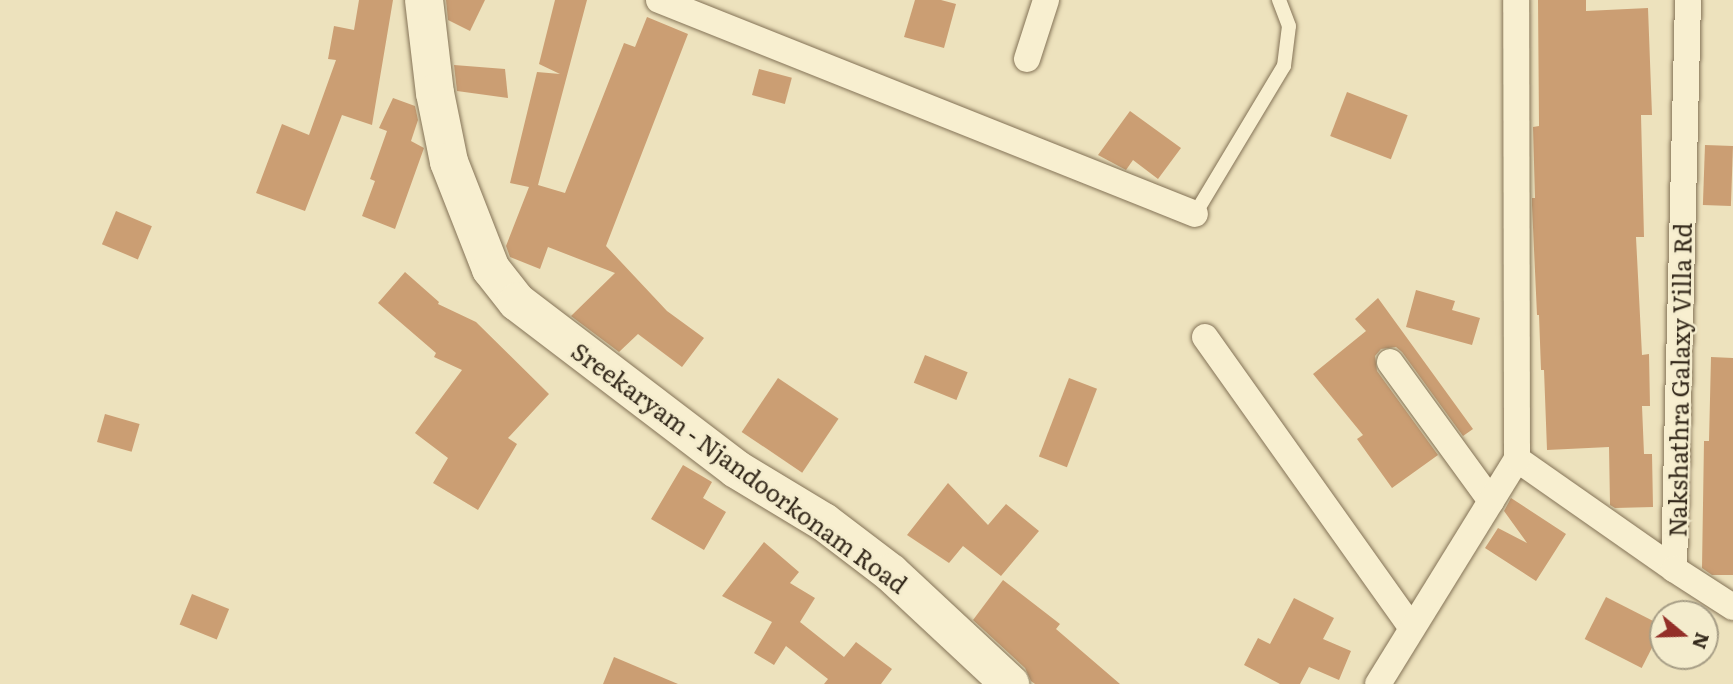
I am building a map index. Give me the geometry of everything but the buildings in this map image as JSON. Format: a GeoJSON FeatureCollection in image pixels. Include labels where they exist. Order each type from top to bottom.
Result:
{"type":"FeatureCollection","features":[{"type":"Feature","properties":{"kind":"main road","name":"Sreekaryam - Njandoorkonam Road"},"geometry":{"type":"LineString","coordinates":[[424,0],[435,93],[449,162],[491,269],[517,303],[736,469],[824,523],[891,573],[1010,684]]}},
{"type":"Feature","properties":{"kind":"street"},"geometry":{"type":"LineString","coordinates":[[659,0],[1195,214]]}},
{"type":"Feature","properties":{"kind":"street"},"geometry":{"type":"LineString","coordinates":[[1027,59],[1046,0]]}},
{"type":"Feature","properties":{"kind":"street"},"geometry":{"type":"LineString","coordinates":[[1378,684],[1517,459],[1516,0]]}},
{"type":"Feature","properties":{"kind":"street","name":"Nakshathra Galaxy Villa Rd"},"geometry":{"type":"LineString","coordinates":[[1674,569],[1688,0]]}},
{"type":"Feature","properties":{"kind":"street"},"geometry":{"type":"LineString","coordinates":[[1205,337],[1412,628]]}},
{"type":"Feature","properties":{"kind":"street"},"geometry":{"type":"LineString","coordinates":[[1390,362],[1491,501]]}},
{"type":"Feature","properties":{"kind":"street","name":"Nakshathra Galaxy Villa Rd"},"geometry":{"type":"LineString","coordinates":[[1517,459],[1674,569]]}},
{"type":"Feature","properties":{"kind":"street"},"geometry":{"type":"LineString","coordinates":[[1674,569],[1733,607]]}},
{"type":"Feature","properties":{"kind":"lane"},"geometry":{"type":"LineString","coordinates":[[1195,214],[1284,66],[1289,26],[1279,0]]}}]}
